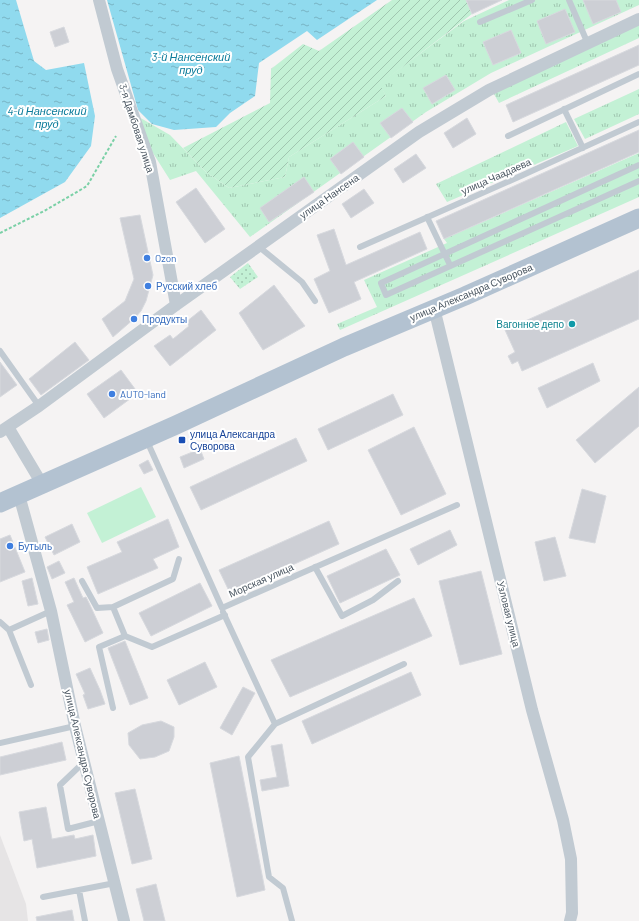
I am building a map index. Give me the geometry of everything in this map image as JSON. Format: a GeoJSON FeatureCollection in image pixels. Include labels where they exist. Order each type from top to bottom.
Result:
{"type":"FeatureCollection","features":[{"type":"Feature","properties":{"kind":"main road","name":"улица Александра Суворова"},"geometry":{"type":"LineString","coordinates":[[0,503],[344,347],[465,296],[639,218]]}},
{"type":"Feature","properties":{"kind":"street","name":"3-я Дамбовая улица"},"geometry":{"type":"LineString","coordinates":[[99,0],[117,69],[150,162],[176,305]]}},
{"type":"Feature","properties":{"kind":"street","name":"улица Нансена"},"geometry":{"type":"LineString","coordinates":[[42,484],[4,429],[39,406],[176,305],[419,132],[489,90],[639,20]]}},
{"type":"Feature","properties":{"kind":"street","name":"Узловая улица"},"geometry":{"type":"LineString","coordinates":[[434,308],[532,710],[563,820],[571,859],[572,913],[570,921]]}},
{"type":"Feature","properties":{"kind":"street","name":"улица Александра Суворова"},"geometry":{"type":"LineString","coordinates":[[19,495],[51,610],[75,726],[124,921]]}},
{"type":"Feature","properties":{"kind":"lane"},"geometry":{"type":"LineString","coordinates":[[480,22],[532,0]]}},
{"type":"Feature","properties":{"kind":"lane"},"geometry":{"type":"LineString","coordinates":[[569,0],[588,44]]}},
{"type":"Feature","properties":{"kind":"lane"},"geometry":{"type":"LineString","coordinates":[[508,136],[639,74]]}},
{"type":"Feature","properties":{"kind":"lane"},"geometry":{"type":"LineString","coordinates":[[564,109],[583,148]]}},
{"type":"Feature","properties":{"kind":"lane","name":"улица Чаадаева"},"geometry":{"type":"LineString","coordinates":[[360,247],[639,122]]}},
{"type":"Feature","properties":{"kind":"lane"},"geometry":{"type":"LineString","coordinates":[[639,165],[381,283],[386,295],[639,181]]}},
{"type":"Feature","properties":{"kind":"lane"},"geometry":{"type":"LineString","coordinates":[[427,217],[450,265]]}},
{"type":"Feature","properties":{"kind":"lane"},"geometry":{"type":"LineString","coordinates":[[258,246],[302,282],[315,301]]}},
{"type":"Feature","properties":{"kind":"lane"},"geometry":{"type":"LineString","coordinates":[[0,351],[39,406]]}},
{"type":"Feature","properties":{"kind":"lane","name":"Морская улица"},"geometry":{"type":"LineString","coordinates":[[146,438],[222,608],[457,505]]}},
{"type":"Feature","properties":{"kind":"lane"},"geometry":{"type":"LineString","coordinates":[[82,581],[97,608],[113,607],[173,580],[178,559]]}},
{"type":"Feature","properties":{"kind":"lane"},"geometry":{"type":"LineString","coordinates":[[315,567],[342,616],[373,600],[398,581]]}},
{"type":"Feature","properties":{"kind":"lane"},"geometry":{"type":"LineString","coordinates":[[113,607],[125,636]]}},
{"type":"Feature","properties":{"kind":"lane"},"geometry":{"type":"LineString","coordinates":[[222,608],[275,724]]}},
{"type":"Feature","properties":{"kind":"lane"},"geometry":{"type":"LineString","coordinates":[[9,630],[51,610]]}},
{"type":"Feature","properties":{"kind":"lane"},"geometry":{"type":"LineString","coordinates":[[113,708],[99,647],[125,636],[152,647],[225,615]]}},
{"type":"Feature","properties":{"kind":"lane"},"geometry":{"type":"LineString","coordinates":[[0,622],[9,630],[31,685]]}},
{"type":"Feature","properties":{"kind":"lane"},"geometry":{"type":"LineString","coordinates":[[292,921],[284,888],[269,877],[248,757],[275,724],[404,664]]}},
{"type":"Feature","properties":{"kind":"lane"},"geometry":{"type":"LineString","coordinates":[[0,743],[75,726]]}},
{"type":"Feature","properties":{"kind":"lane"},"geometry":{"type":"LineString","coordinates":[[84,762],[60,785],[68,830],[99,821]]}},
{"type":"Feature","properties":{"kind":"lane"},"geometry":{"type":"LineString","coordinates":[[43,897],[115,883]]}},
{"type":"Feature","properties":{"kind":"lane"},"geometry":{"type":"LineString","coordinates":[[79,890],[85,921]]}},
{"type":"Feature","properties":{"kind":"path"},"geometry":{"type":"LineString","coordinates":[[0,233],[46,210],[86,186],[116,136]]}},
{"type":"Feature","properties":{"kind":"shaded area"},"geometry":{"type":"Polygon","coordinates":[[[0,835],[26,904],[28,921],[0,921],[0,835]]]}},
{"type":"Feature","properties":{"kind":"green space"},"geometry":{"type":"Polygon","coordinates":[[[392,0],[466,0],[472,14],[380,84],[386,96],[289,157],[285,177],[229,188],[206,172],[183,148],[270,103],[271,69],[303,44],[319,51],[392,0]]]}},
{"type":"Feature","properties":{"kind":"green space"},"geometry":{"type":"Polygon","coordinates":[[[509,0],[639,0],[639,5],[491,73],[426,112],[250,237],[196,171],[170,180],[141,134],[132,113],[170,135],[206,172],[229,188],[285,177],[289,157],[386,96],[379,84],[464,21],[509,0]]]}},
{"type":"Feature","properties":{"kind":"green space"},"geometry":{"type":"Polygon","coordinates":[[[639,23],[639,38],[499,103],[493,92],[639,23]]]}},
{"type":"Feature","properties":{"kind":"green space"},"geometry":{"type":"Polygon","coordinates":[[[639,89],[639,114],[585,139],[574,119],[639,89]]]}},
{"type":"Feature","properties":{"kind":"green space"},"geometry":{"type":"Polygon","coordinates":[[[566,122],[578,146],[447,202],[436,184],[566,122]]]}},
{"type":"Feature","properties":{"kind":"green space"},"geometry":{"type":"Polygon","coordinates":[[[639,153],[639,197],[340,330],[337,324],[377,307],[364,280],[447,243],[444,239],[639,153]]]}},
{"type":"Feature","properties":{"kind":"green space"},"geometry":{"type":"Polygon","coordinates":[[[248,263],[258,277],[240,289],[230,277],[248,263]]]}},
{"type":"Feature","properties":{"kind":"green space"},"geometry":{"type":"Polygon","coordinates":[[[141,487],[156,517],[102,543],[87,513],[141,487]]]}},
{"type":"Feature","properties":{"kind":"water","name":"4-й Нансенский пруд"},"geometry":{"type":"Polygon","coordinates":[[[0,0],[16,0],[34,61],[46,70],[84,63],[95,116],[91,146],[65,182],[0,218],[0,0]]]}},
{"type":"Feature","properties":{"kind":"water","name":"3-й Нансенский пруд"},"geometry":{"type":"Polygon","coordinates":[[[107,0],[377,0],[317,40],[307,31],[259,63],[255,96],[230,113],[216,127],[174,130],[152,124],[138,110],[107,0]]]}},
{"type":"Feature","properties":{"kind":"building"},"geometry":{"type":"Polygon","coordinates":[[[466,0],[502,0],[472,14],[466,0]]]}},
{"type":"Feature","properties":{"kind":"building"},"geometry":{"type":"Polygon","coordinates":[[[583,0],[616,0],[621,12],[593,24],[583,0]]]}},
{"type":"Feature","properties":{"kind":"building"},"geometry":{"type":"Polygon","coordinates":[[[565,9],[575,32],[546,44],[537,21],[565,9]]]}},
{"type":"Feature","properties":{"kind":"building"},"geometry":{"type":"Polygon","coordinates":[[[64,27],[69,42],[55,47],[50,32],[64,27]]]}},
{"type":"Feature","properties":{"kind":"building"},"geometry":{"type":"Polygon","coordinates":[[[511,30],[521,53],[493,65],[483,42],[511,30]]]}},
{"type":"Feature","properties":{"kind":"building"},"geometry":{"type":"Polygon","coordinates":[[[639,45],[639,65],[513,122],[506,105],[639,45]]]}},
{"type":"Feature","properties":{"kind":"building"},"geometry":{"type":"Polygon","coordinates":[[[446,75],[455,90],[432,104],[423,88],[446,75]]]}},
{"type":"Feature","properties":{"kind":"building"},"geometry":{"type":"Polygon","coordinates":[[[402,108],[413,122],[391,138],[380,123],[402,108]]]}},
{"type":"Feature","properties":{"kind":"building"},"geometry":{"type":"Polygon","coordinates":[[[467,118],[476,134],[453,148],[444,133],[467,118]]]}},
{"type":"Feature","properties":{"kind":"building"},"geometry":{"type":"Polygon","coordinates":[[[639,130],[639,152],[444,239],[436,221],[639,130]]]}},
{"type":"Feature","properties":{"kind":"building"},"geometry":{"type":"Polygon","coordinates":[[[353,142],[364,157],[341,174],[330,159],[353,142]]]}},
{"type":"Feature","properties":{"kind":"building"},"geometry":{"type":"Polygon","coordinates":[[[416,154],[426,168],[403,183],[394,169],[416,154]]]}},
{"type":"Feature","properties":{"kind":"building"},"geometry":{"type":"Polygon","coordinates":[[[304,177],[314,192],[269,222],[260,208],[304,177]]]}},
{"type":"Feature","properties":{"kind":"building"},"geometry":{"type":"Polygon","coordinates":[[[196,188],[225,229],[205,243],[176,202],[196,188]]]}},
{"type":"Feature","properties":{"kind":"building"},"geometry":{"type":"Polygon","coordinates":[[[364,189],[374,203],[351,218],[342,204],[364,189]]]}},
{"type":"Feature","properties":{"kind":"building"},"geometry":{"type":"Polygon","coordinates":[[[140,215],[153,275],[146,301],[141,311],[113,337],[102,319],[125,301],[134,279],[120,218],[140,215]]]}},
{"type":"Feature","properties":{"kind":"building"},"geometry":{"type":"Polygon","coordinates":[[[334,229],[346,265],[420,232],[427,249],[354,282],[361,299],[329,313],[314,279],[330,271],[317,235],[334,229]]]}},
{"type":"Feature","properties":{"kind":"building","name":"Вагонное депо"},"geometry":{"type":"Polygon","coordinates":[[[639,270],[639,319],[522,371],[518,361],[512,364],[508,356],[515,352],[505,330],[639,270]]]}},
{"type":"Feature","properties":{"kind":"building"},"geometry":{"type":"Polygon","coordinates":[[[274,285],[305,326],[263,350],[239,313],[274,285]]]}},
{"type":"Feature","properties":{"kind":"building"},"geometry":{"type":"Polygon","coordinates":[[[201,310],[216,330],[170,366],[154,346],[170,335],[173,339],[189,326],[186,322],[201,310]]]}},
{"type":"Feature","properties":{"kind":"building"},"geometry":{"type":"Polygon","coordinates":[[[75,342],[89,360],[41,395],[29,379],[75,342]]]}},
{"type":"Feature","properties":{"kind":"building"},"geometry":{"type":"Polygon","coordinates":[[[0,362],[17,385],[0,397],[0,362]]]}},
{"type":"Feature","properties":{"kind":"building"},"geometry":{"type":"Polygon","coordinates":[[[593,363],[600,381],[547,408],[538,388],[593,363]]]}},
{"type":"Feature","properties":{"kind":"building","name":"AUTO-land"},"geometry":{"type":"Polygon","coordinates":[[[121,370],[138,393],[104,418],[87,394],[121,370]]]}},
{"type":"Feature","properties":{"kind":"building"},"geometry":{"type":"Polygon","coordinates":[[[639,387],[639,426],[595,463],[576,440],[639,387]]]}},
{"type":"Feature","properties":{"kind":"building"},"geometry":{"type":"Polygon","coordinates":[[[393,394],[403,415],[328,450],[318,429],[393,394]]]}},
{"type":"Feature","properties":{"kind":"building"},"geometry":{"type":"Polygon","coordinates":[[[414,427],[446,494],[401,515],[368,450],[414,427]]]}},
{"type":"Feature","properties":{"kind":"building"},"geometry":{"type":"Polygon","coordinates":[[[296,438],[307,461],[201,510],[190,487],[296,438]]]}},
{"type":"Feature","properties":{"kind":"building"},"geometry":{"type":"Polygon","coordinates":[[[200,449],[204,459],[184,468],[180,457],[200,449]]]}},
{"type":"Feature","properties":{"kind":"building"},"geometry":{"type":"Polygon","coordinates":[[[148,460],[153,470],[144,474],[139,465],[148,460]]]}},
{"type":"Feature","properties":{"kind":"building"},"geometry":{"type":"Polygon","coordinates":[[[582,489],[606,496],[595,543],[569,538],[582,489]]]}},
{"type":"Feature","properties":{"kind":"building"},"geometry":{"type":"Polygon","coordinates":[[[168,519],[179,547],[153,559],[158,568],[98,594],[87,567],[122,552],[117,542],[168,519]]]}},
{"type":"Feature","properties":{"kind":"building"},"geometry":{"type":"Polygon","coordinates":[[[329,521],[339,544],[230,593],[219,570],[329,521]]]}},
{"type":"Feature","properties":{"kind":"building"},"geometry":{"type":"Polygon","coordinates":[[[72,524],[80,542],[54,555],[45,537],[72,524]]]}},
{"type":"Feature","properties":{"kind":"building"},"geometry":{"type":"Polygon","coordinates":[[[450,530],[457,545],[418,565],[410,549],[450,530]]]}},
{"type":"Feature","properties":{"kind":"building"},"geometry":{"type":"Polygon","coordinates":[[[10,535],[25,572],[0,582],[0,539],[10,535]]]}},
{"type":"Feature","properties":{"kind":"building"},"geometry":{"type":"Polygon","coordinates":[[[555,537],[566,576],[544,581],[535,542],[555,537]]]}},
{"type":"Feature","properties":{"kind":"building"},"geometry":{"type":"Polygon","coordinates":[[[386,549],[400,575],[340,603],[327,576],[386,549]]]}},
{"type":"Feature","properties":{"kind":"building"},"geometry":{"type":"Polygon","coordinates":[[[59,561],[65,573],[52,579],[47,567],[59,561]]]}},
{"type":"Feature","properties":{"kind":"building"},"geometry":{"type":"Polygon","coordinates":[[[481,571],[502,654],[460,665],[439,581],[481,571]]]}},
{"type":"Feature","properties":{"kind":"building"},"geometry":{"type":"Polygon","coordinates":[[[32,578],[38,604],[28,606],[22,581],[32,578]]]}},
{"type":"Feature","properties":{"kind":"building"},"geometry":{"type":"Polygon","coordinates":[[[74,578],[83,598],[86,597],[103,633],[85,642],[67,605],[74,602],[65,582],[74,578]]]}},
{"type":"Feature","properties":{"kind":"building"},"geometry":{"type":"Polygon","coordinates":[[[200,583],[212,606],[151,636],[139,613],[200,583]]]}},
{"type":"Feature","properties":{"kind":"building"},"geometry":{"type":"Polygon","coordinates":[[[414,598],[432,636],[290,697],[271,660],[414,598]]]}},
{"type":"Feature","properties":{"kind":"building"},"geometry":{"type":"Polygon","coordinates":[[[47,629],[49,640],[38,643],[35,632],[47,629]]]}},
{"type":"Feature","properties":{"kind":"building"},"geometry":{"type":"Polygon","coordinates":[[[125,641],[148,698],[130,705],[108,648],[125,641]]]}},
{"type":"Feature","properties":{"kind":"building"},"geometry":{"type":"Polygon","coordinates":[[[205,662],[217,687],[179,705],[167,680],[205,662]]]}},
{"type":"Feature","properties":{"kind":"building"},"geometry":{"type":"Polygon","coordinates":[[[90,668],[105,704],[88,709],[83,695],[85,694],[76,674],[90,668]]]}},
{"type":"Feature","properties":{"kind":"building"},"geometry":{"type":"Polygon","coordinates":[[[411,672],[421,695],[312,744],[302,721],[411,672]]]}},
{"type":"Feature","properties":{"kind":"building"},"geometry":{"type":"Polygon","coordinates":[[[243,687],[255,693],[232,735],[220,728],[243,687]]]}},
{"type":"Feature","properties":{"kind":"building"},"geometry":{"type":"Polygon","coordinates":[[[161,721],[174,727],[174,737],[169,751],[155,757],[140,759],[129,745],[128,733],[142,725],[161,721]]]}},
{"type":"Feature","properties":{"kind":"building"},"geometry":{"type":"Polygon","coordinates":[[[62,742],[66,760],[0,775],[0,757],[62,742]]]}},
{"type":"Feature","properties":{"kind":"building"},"geometry":{"type":"Polygon","coordinates":[[[282,744],[289,786],[262,791],[260,780],[277,777],[271,746],[282,744]]]}},
{"type":"Feature","properties":{"kind":"building"},"geometry":{"type":"Polygon","coordinates":[[[239,756],[265,890],[237,897],[210,763],[239,756]]]}},
{"type":"Feature","properties":{"kind":"building"},"geometry":{"type":"Polygon","coordinates":[[[135,789],[152,859],[132,864],[115,793],[135,789]]]}},
{"type":"Feature","properties":{"kind":"building"},"geometry":{"type":"Polygon","coordinates":[[[46,807],[52,839],[74,835],[75,839],[93,835],[96,856],[37,868],[32,839],[24,841],[19,812],[46,807]]]}},
{"type":"Feature","properties":{"kind":"building"},"geometry":{"type":"Polygon","coordinates":[[[156,884],[165,921],[144,921],[136,889],[156,884]]]}},
{"type":"Feature","properties":{"kind":"building"},"geometry":{"type":"Polygon","coordinates":[[[72,910],[74,921],[37,921],[36,917],[72,910]]]}},
{"type":"Feature","properties":{"kind":"place","name":"Ozon"},"geometry":{"type":"Point","coordinates":[147,258]}},
{"type":"Feature","properties":{"kind":"place","name":"Русский хлеб"},"geometry":{"type":"Point","coordinates":[148,286]}},
{"type":"Feature","properties":{"kind":"place","name":"Продукты"},"geometry":{"type":"Point","coordinates":[134,319]}},
{"type":"Feature","properties":{"kind":"place","name":"Вагонное депо"},"geometry":{"type":"Point","coordinates":[572,324]}},
{"type":"Feature","properties":{"kind":"place","name":"AUTO-land"},"geometry":{"type":"Point","coordinates":[112,394]}},
{"type":"Feature","properties":{"kind":"place","name":"улица Александра Суворова"},"geometry":{"type":"Point","coordinates":[182,440]}},
{"type":"Feature","properties":{"kind":"place","name":"Бутыль"},"geometry":{"type":"Point","coordinates":[10,546]}}]}
